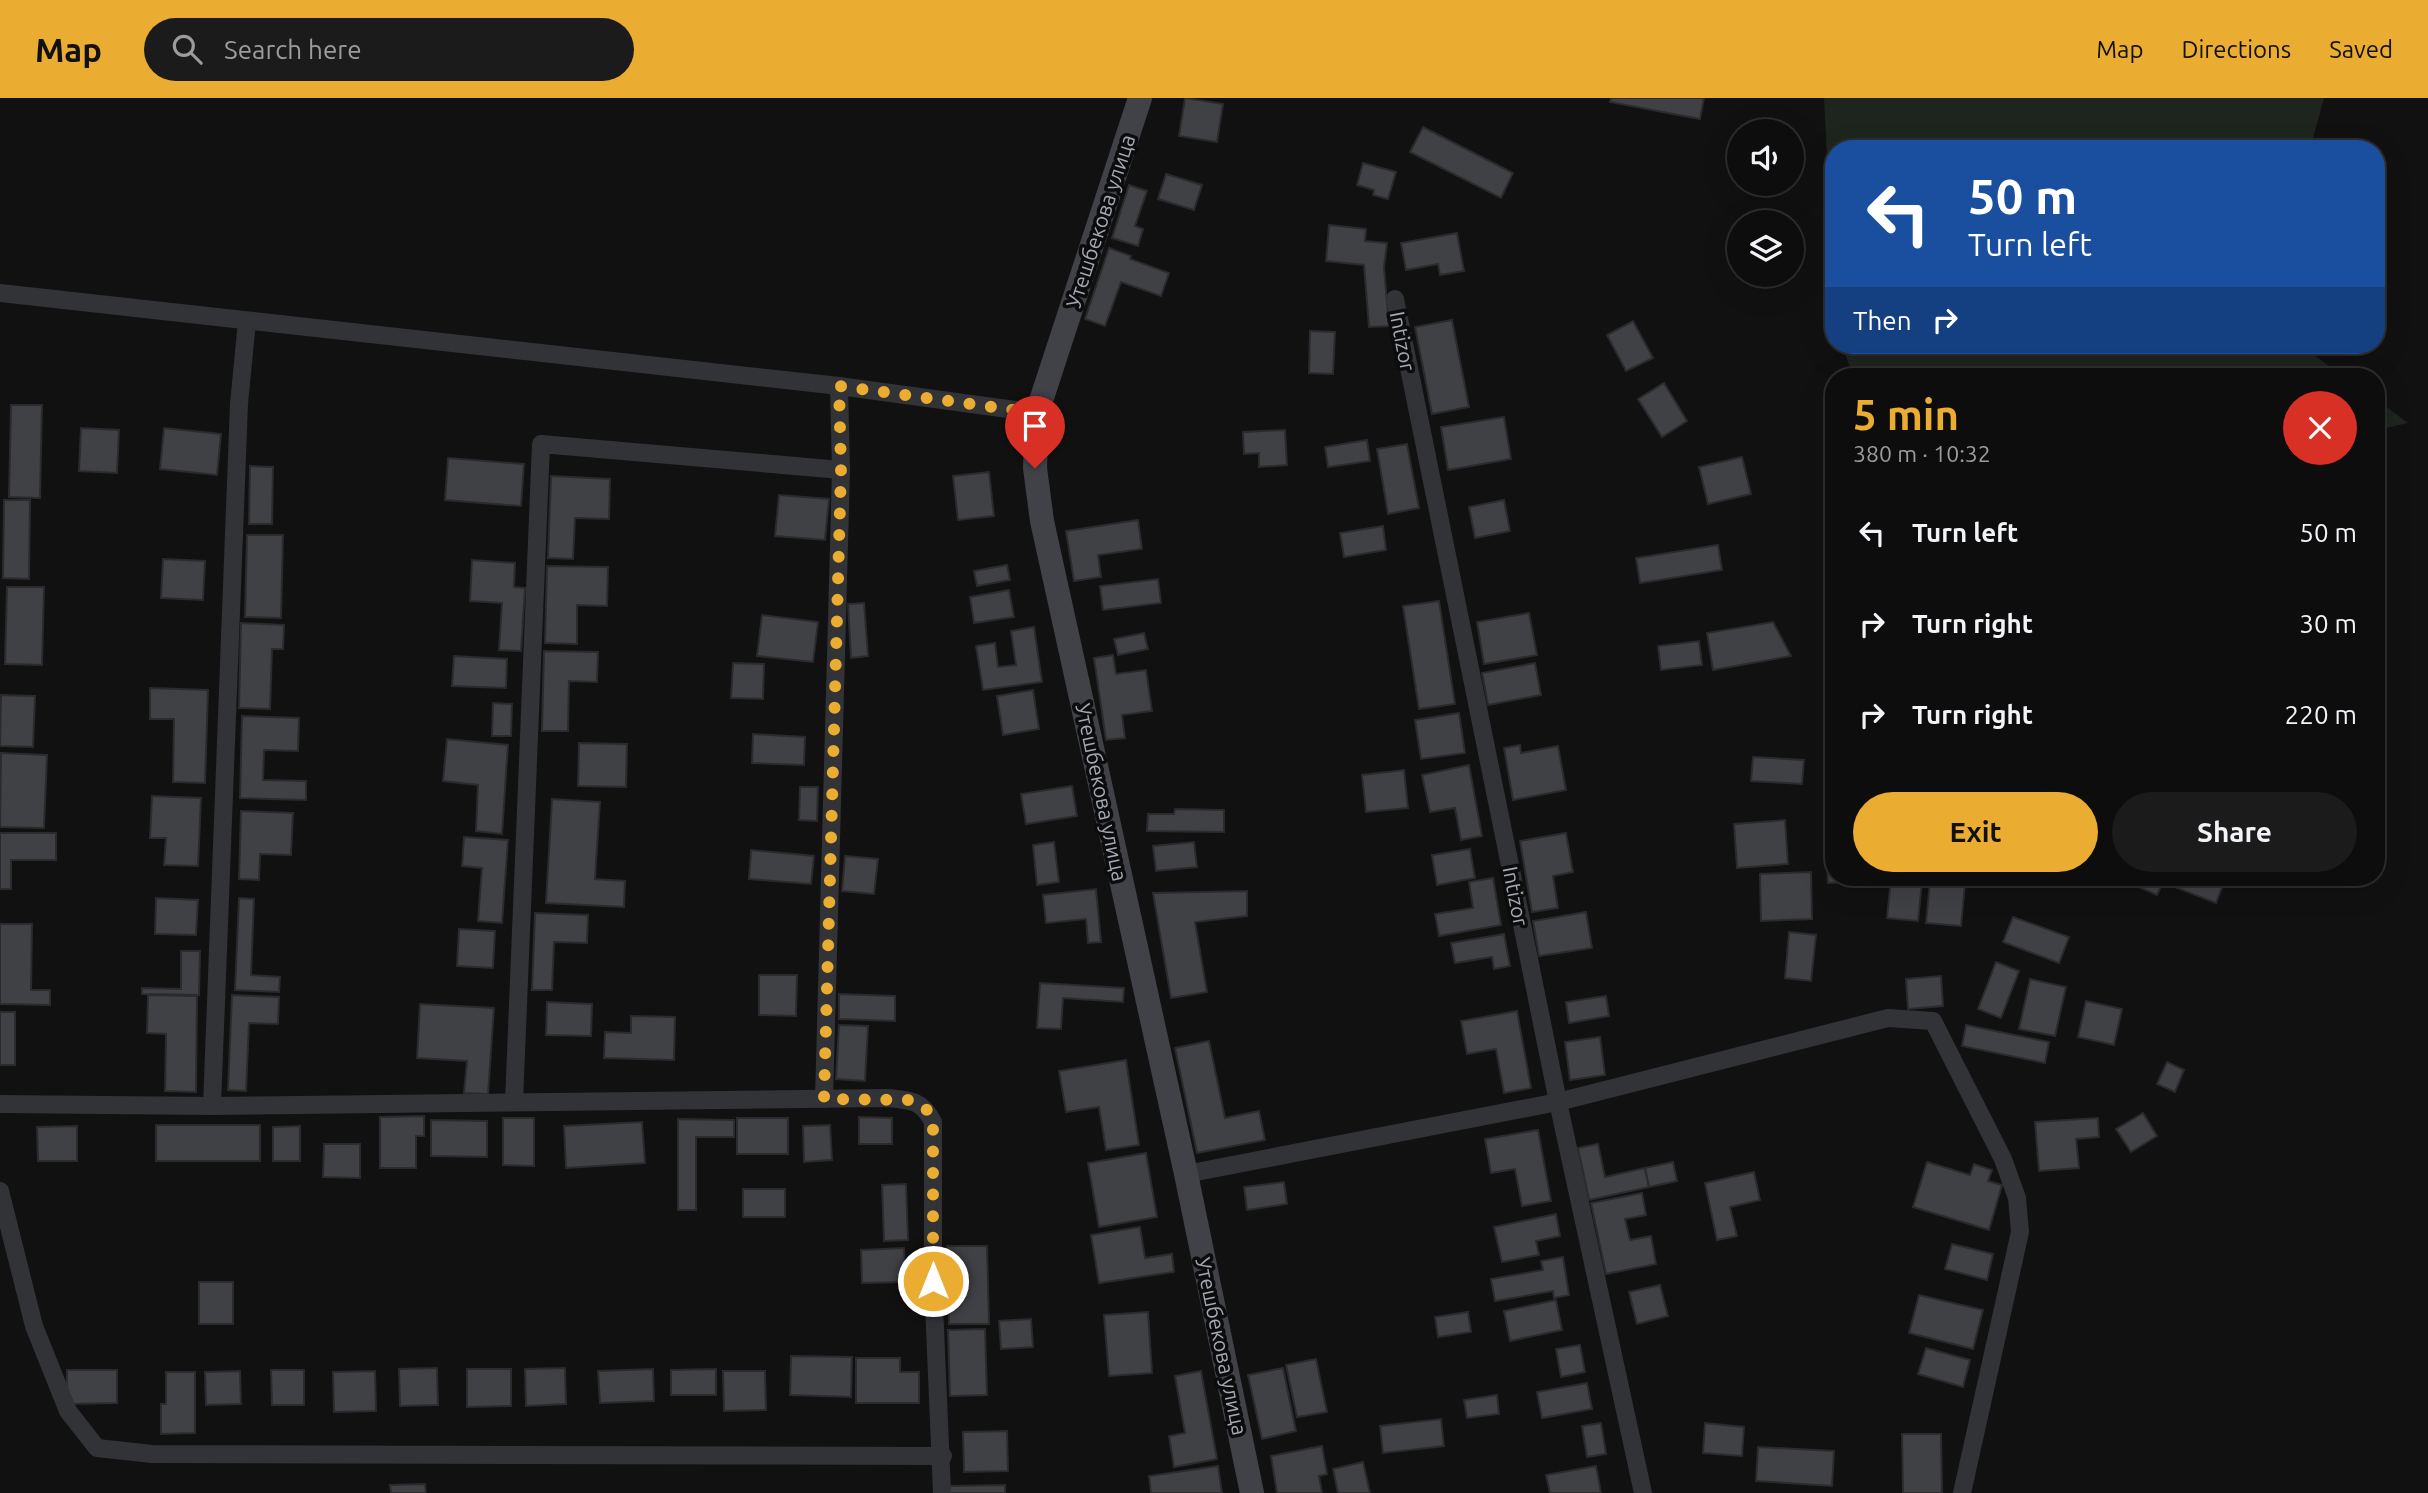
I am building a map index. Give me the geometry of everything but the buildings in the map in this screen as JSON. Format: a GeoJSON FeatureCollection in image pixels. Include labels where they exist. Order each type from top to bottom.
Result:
{"type":"FeatureCollection","features":[{"type":"Feature","properties":{"kind":"main road","name":"Утешбекова улица"},"geometry":{"type":"LineString","coordinates":[[1140,98],[1037,413],[1035,468],[1042,521],[1186,1174],[1252,1493]]}},
{"type":"Feature","properties":{"kind":"street"},"geometry":{"type":"LineString","coordinates":[[0,293],[839,386],[1037,413]]}},
{"type":"Feature","properties":{"kind":"street","name":"Intizor"},"geometry":{"type":"LineString","coordinates":[[1395,299],[1558,1102],[1643,1493]]}},
{"type":"Feature","properties":{"kind":"street"},"geometry":{"type":"LineString","coordinates":[[212,1106],[239,404],[247,321]]}},
{"type":"Feature","properties":{"kind":"street"},"geometry":{"type":"LineString","coordinates":[[824,1099],[841,470],[839,386]]}},
{"type":"Feature","properties":{"kind":"street"},"geometry":{"type":"LineString","coordinates":[[514,1102],[541,444],[841,470]]}},
{"type":"Feature","properties":{"kind":"street"},"geometry":{"type":"LineString","coordinates":[[1186,1174],[1558,1102],[1888,1018],[1933,1021],[2003,1159],[2017,1198],[2020,1232],[1962,1493]]}},
{"type":"Feature","properties":{"kind":"street"},"geometry":{"type":"LineString","coordinates":[[0,1104],[212,1106],[911,1100],[927,1110],[933,1122],[933,1281],[943,1456],[942,1493]]}},
{"type":"Feature","properties":{"kind":"street"},"geometry":{"type":"LineString","coordinates":[[0,1191],[34,1326],[68,1411],[97,1448],[152,1454],[943,1456]]}},
{"type":"Feature","properties":{"kind":"shaded area"},"geometry":{"type":"Polygon","coordinates":[[[1824,98],[2324,98],[2312,140],[1826,140],[1824,98]]]}},
{"type":"Feature","properties":{"kind":"shaded area"},"geometry":{"type":"Polygon","coordinates":[[[1845,354],[2312,354],[2332,368],[1850,368],[1845,354]]]}},
{"type":"Feature","properties":{"kind":"shaded area"},"geometry":{"type":"Polygon","coordinates":[[[2385,406],[2408,423],[2385,428],[2385,406]]]}},
{"type":"Feature","properties":{"kind":"route"},"geometry":{"type":"LineString","coordinates":[[933,1281],[933,1122],[927,1110],[911,1100],[824,1099],[841,470],[839,386],[1037,413],[1035,468]]}}]}
